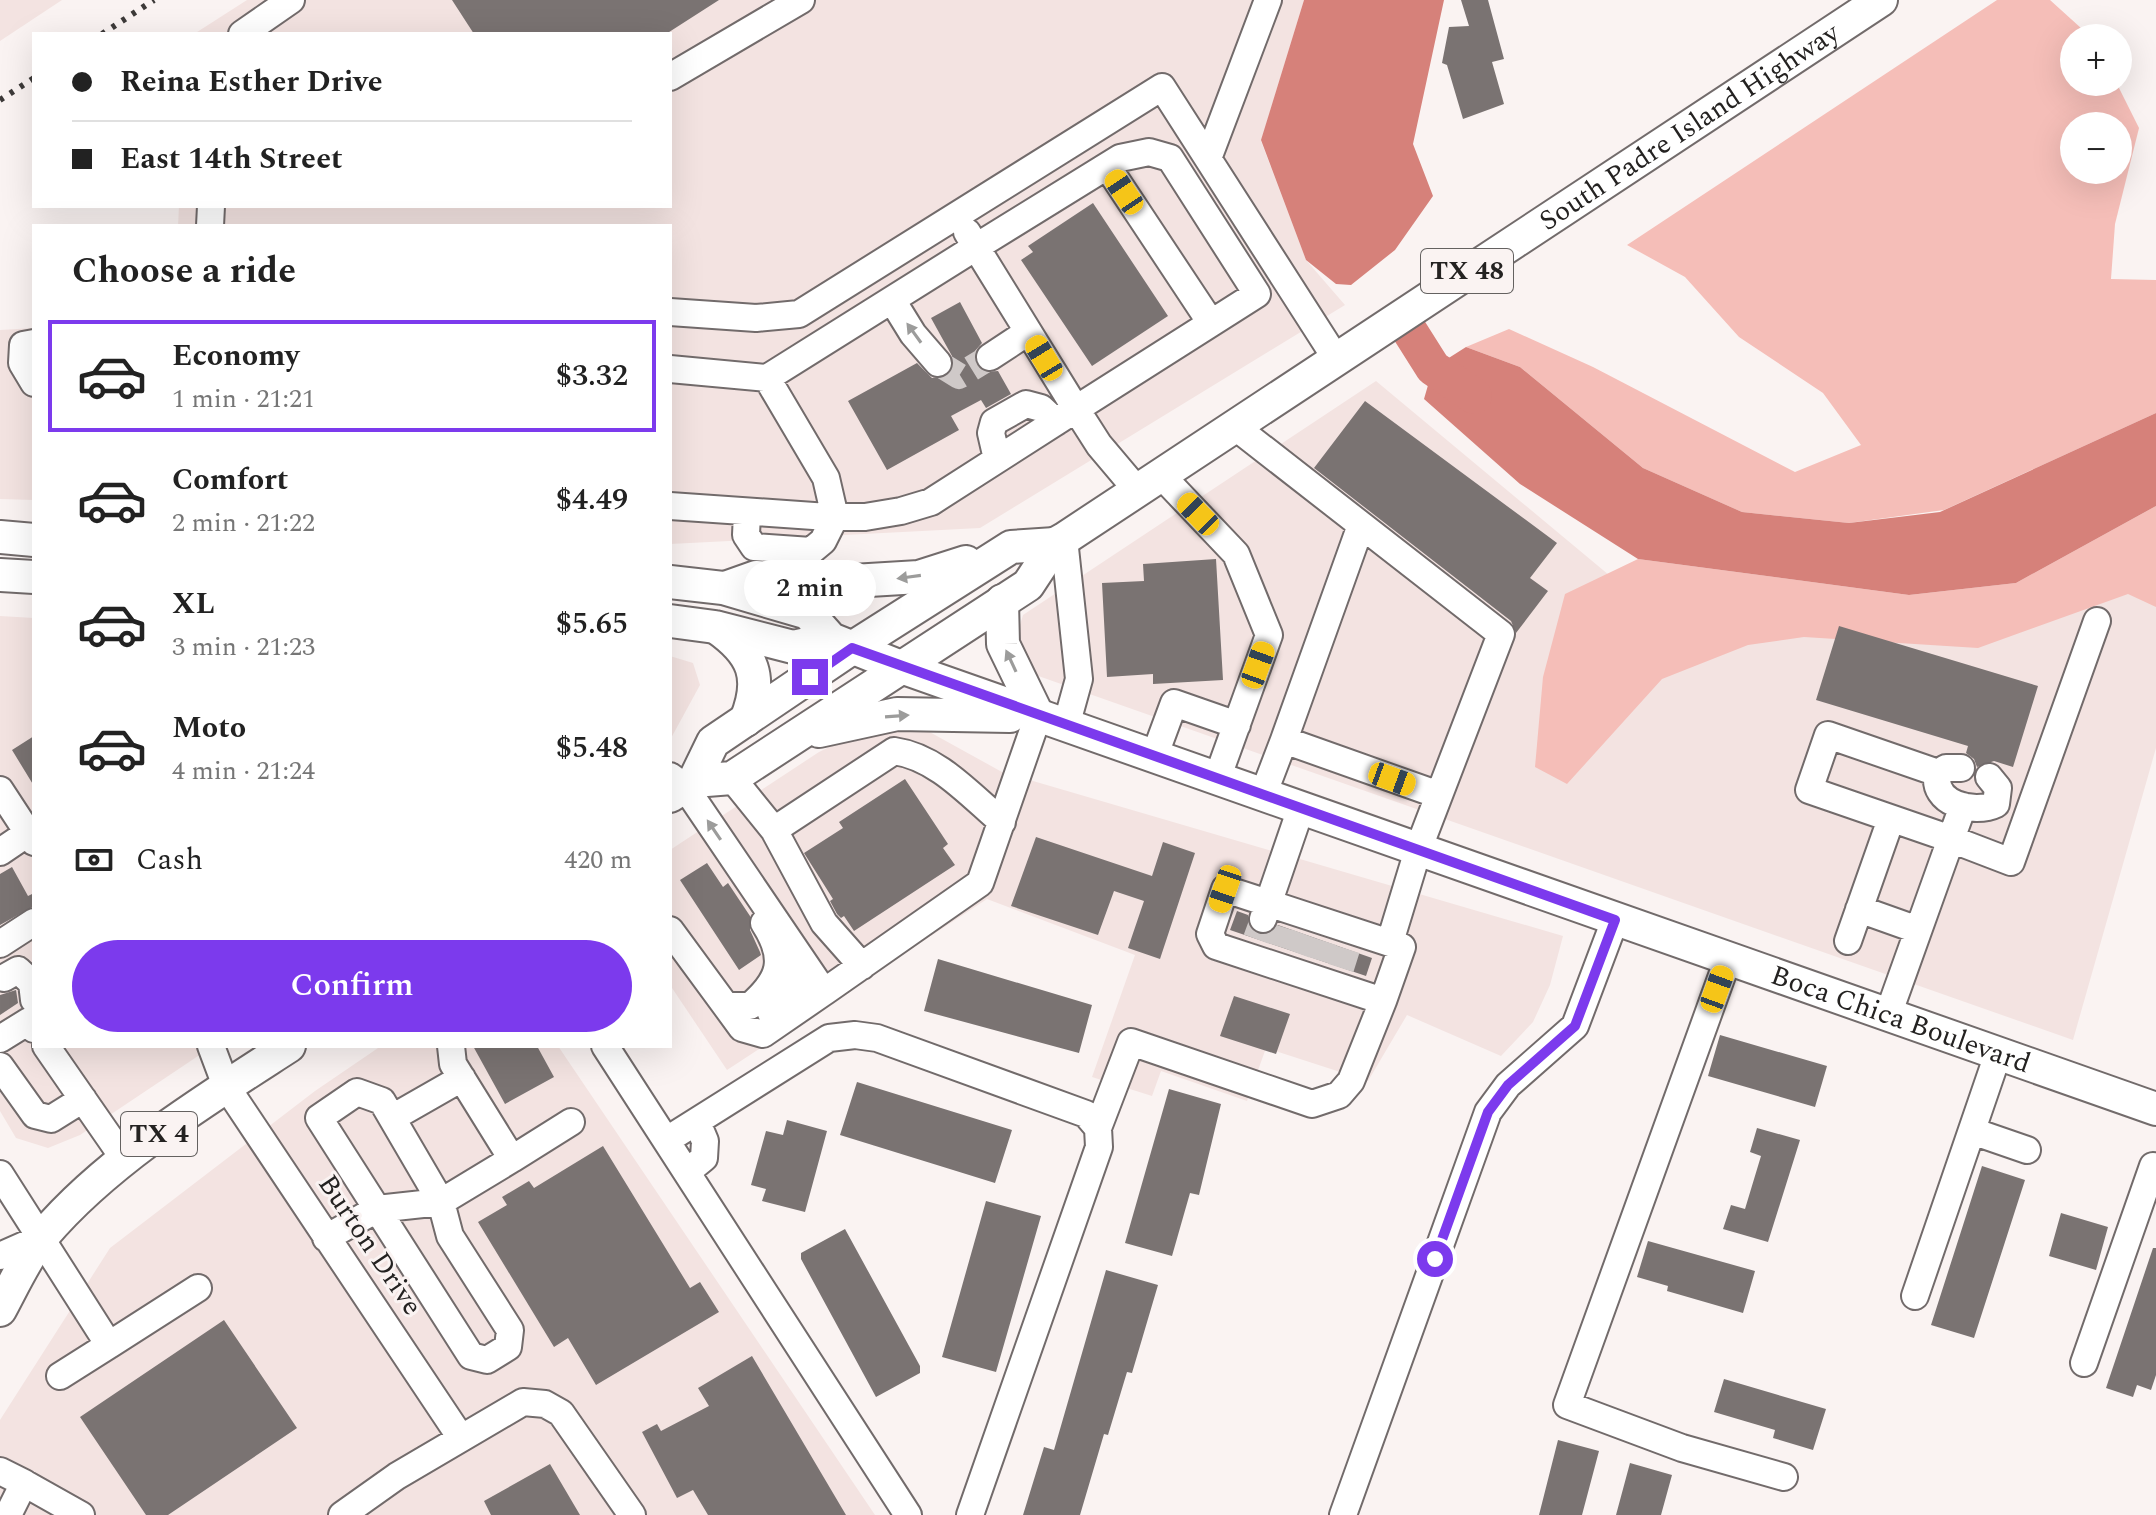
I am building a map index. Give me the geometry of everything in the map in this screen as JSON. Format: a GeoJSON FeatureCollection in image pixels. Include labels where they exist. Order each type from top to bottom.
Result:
{"type":"FeatureCollection","features":[{"type":"Feature","properties":{"kind":"main road","name":"South Padre Island Highway"},"geometry":{"type":"LineString","coordinates":[[732,778],[1028,585],[1060,542],[1148,482],[1881,0]]}},
{"type":"Feature","properties":{"kind":"main road"},"geometry":{"type":"LineString","coordinates":[[0,537],[32,540]]}},
{"type":"Feature","properties":{"kind":"main road","name":"South Padre Island Highway"},"geometry":{"type":"LineString","coordinates":[[680,785],[713,742],[746,720],[842,644],[1011,547],[1060,542]]}},
{"type":"Feature","properties":{"kind":"main road","name":"TX 48"},"geometry":{"type":"LineString","coordinates":[[723,588],[756,577],[836,582],[919,577],[1011,547]]}},
{"type":"Feature","properties":{"kind":"main road"},"geometry":{"type":"LineString","coordinates":[[0,575],[32,577]]}},
{"type":"Feature","properties":{"kind":"main road","name":"Boca Chica Boulevard"},"geometry":{"type":"LineString","coordinates":[[672,582],[723,588],[808,613],[842,644],[901,667],[2156,1109]]}},
{"type":"Feature","properties":{"kind":"main road"},"geometry":{"type":"LineString","coordinates":[[1002,601],[1003,644],[1052,721]]}},
{"type":"Feature","properties":{"kind":"main road"},"geometry":{"type":"LineString","coordinates":[[672,621],[715,627],[793,647],[842,644]]}},
{"type":"Feature","properties":{"kind":"main road"},"geometry":{"type":"LineString","coordinates":[[715,627],[741,644],[752,664],[754,701],[746,720]]}},
{"type":"Feature","properties":{"kind":"main road"},"geometry":{"type":"LineString","coordinates":[[793,738],[897,714],[1052,721]]}},
{"type":"Feature","properties":{"kind":"main road"},"geometry":{"type":"LineString","coordinates":[[680,785],[732,778]]}},
{"type":"Feature","properties":{"kind":"main road","name":"TX 4"},"geometry":{"type":"LineString","coordinates":[[0,1310],[43,1237],[125,1160],[226,1086],[286,1048]]}},
{"type":"Feature","properties":{"kind":"street"},"geometry":{"type":"LineString","coordinates":[[245,32],[291,0]]}},
{"type":"Feature","properties":{"kind":"street"},"geometry":{"type":"LineString","coordinates":[[672,76],[772,7],[801,0]]}},
{"type":"Feature","properties":{"kind":"street"},"geometry":{"type":"LineString","coordinates":[[672,369],[767,378],[1120,158],[1149,152],[1170,158],[1203,148],[1268,0]]}},
{"type":"Feature","properties":{"kind":"street"},"geometry":{"type":"LineString","coordinates":[[672,312],[756,318],[799,314],[1162,87],[1335,357]]}},
{"type":"Feature","properties":{"kind":"street"},"geometry":{"type":"LineString","coordinates":[[672,506],[747,513],[865,517],[931,502],[1257,294],[1170,158]]}},
{"type":"Feature","properties":{"kind":"street"},"geometry":{"type":"LineString","coordinates":[[1107,166],[1211,323]]}},
{"type":"Feature","properties":{"kind":"street"},"geometry":{"type":"LineString","coordinates":[[957,215],[1028,332],[1066,416],[1236,554],[1269,635],[1217,779]]}},
{"type":"Feature","properties":{"kind":"street"},"geometry":{"type":"LineString","coordinates":[[1236,261],[1264,244]]}},
{"type":"Feature","properties":{"kind":"street"},"geometry":{"type":"LineString","coordinates":[[847,284],[866,317]]}},
{"type":"Feature","properties":{"kind":"street"},"geometry":{"type":"LineString","coordinates":[[892,300],[913,334],[938,363]]}},
{"type":"Feature","properties":{"kind":"street"},"geometry":{"type":"LineString","coordinates":[[990,357],[1028,332]]}},
{"type":"Feature","properties":{"kind":"street"},"geometry":{"type":"LineString","coordinates":[[32,343],[23,345],[22,363],[32,380]]}},
{"type":"Feature","properties":{"kind":"street"},"geometry":{"type":"LineString","coordinates":[[747,513],[746,535],[754,547],[774,550],[811,551],[823,541],[835,517],[826,478],[767,378]]}},
{"type":"Feature","properties":{"kind":"street"},"geometry":{"type":"LineString","coordinates":[[1233,425],[1501,634],[1418,850],[1390,942]]}},
{"type":"Feature","properties":{"kind":"street"},"geometry":{"type":"LineString","coordinates":[[1263,795],[1361,525]]}},
{"type":"Feature","properties":{"kind":"street"},"geometry":{"type":"LineString","coordinates":[[672,932],[738,1006],[742,1028],[763,1034],[980,883],[1002,822],[1052,721],[1079,679],[1060,542]]}},
{"type":"Feature","properties":{"kind":"street"},"geometry":{"type":"LineString","coordinates":[[2031,804],[1994,786],[1989,808],[1963,806],[1940,792],[1936,781],[1950,770],[1828,735],[1809,790],[2011,862],[2097,621]]}},
{"type":"Feature","properties":{"kind":"street"},"geometry":{"type":"LineString","coordinates":[[1154,757],[1174,703],[1237,725]]}},
{"type":"Feature","properties":{"kind":"street"},"geometry":{"type":"LineString","coordinates":[[1284,740],[1439,795]]}},
{"type":"Feature","properties":{"kind":"street"},"geometry":{"type":"LineString","coordinates":[[774,830],[894,751],[915,754],[932,763],[1002,822]]}},
{"type":"Feature","properties":{"kind":"street"},"geometry":{"type":"LineString","coordinates":[[732,778],[774,830],[824,923],[862,966]]}},
{"type":"Feature","properties":{"kind":"street"},"geometry":{"type":"LineString","coordinates":[[680,785],[824,992]]}},
{"type":"Feature","properties":{"kind":"street"},"geometry":{"type":"LineString","coordinates":[[0,790],[31,838],[0,852]]}},
{"type":"Feature","properties":{"kind":"street"},"geometry":{"type":"LineString","coordinates":[[1888,1015],[1963,806]]}},
{"type":"Feature","properties":{"kind":"street"},"geometry":{"type":"LineString","coordinates":[[1301,808],[1301,944]]}},
{"type":"Feature","properties":{"kind":"street"},"geometry":{"type":"LineString","coordinates":[[1848,941],[1891,819]]}},
{"type":"Feature","properties":{"kind":"street"},"geometry":{"type":"LineString","coordinates":[[734,859],[736,881],[771,935],[780,963],[776,974],[738,1006]]}},
{"type":"Feature","properties":{"kind":"street"},"geometry":{"type":"LineString","coordinates":[[1859,909],[1918,930]]}},
{"type":"Feature","properties":{"kind":"street"},"geometry":{"type":"LineString","coordinates":[[1343,1515],[1488,1112],[1508,1085],[1575,1026],[1615,920]]}},
{"type":"Feature","properties":{"kind":"street"},"geometry":{"type":"LineString","coordinates":[[0,944],[32,923]]}},
{"type":"Feature","properties":{"kind":"street"},"geometry":{"type":"LineString","coordinates":[[970,1515],[1099,1147],[1098,1128],[1131,1042],[1312,1104],[1339,1095],[1351,1081],[1402,947],[1390,942],[1301,944]]}},
{"type":"Feature","properties":{"kind":"street"},"geometry":{"type":"LineString","coordinates":[[1301,944],[1383,1001]]}},
{"type":"Feature","properties":{"kind":"street"},"geometry":{"type":"LineString","coordinates":[[1728,959],[1567,1405],[1682,1448],[1784,1477]]}},
{"type":"Feature","properties":{"kind":"street"},"geometry":{"type":"LineString","coordinates":[[4,978],[18,970],[32,983]]}},
{"type":"Feature","properties":{"kind":"street"},"geometry":{"type":"LineString","coordinates":[[0,1039],[32,1014]]}},
{"type":"Feature","properties":{"kind":"street"},"geometry":{"type":"LineString","coordinates":[[667,1140],[829,1038],[855,1035],[877,1038],[1086,1114],[1098,1128]]}},
{"type":"Feature","properties":{"kind":"street"},"geometry":{"type":"LineString","coordinates":[[47,1048],[125,1160]]}},
{"type":"Feature","properties":{"kind":"street","name":"Burton Drive"},"geometry":{"type":"LineString","coordinates":[[212,1048],[226,1086],[461,1438]]}},
{"type":"Feature","properties":{"kind":"street"},"geometry":{"type":"LineString","coordinates":[[451,1048],[453,1064],[512,1159]]}},
{"type":"Feature","properties":{"kind":"street"},"geometry":{"type":"LineString","coordinates":[[606,1048],[908,1515]]}},
{"type":"Feature","properties":{"kind":"street"},"geometry":{"type":"LineString","coordinates":[[1915,1296],[1998,1054]]}},
{"type":"Feature","properties":{"kind":"street"},"geometry":{"type":"LineString","coordinates":[[0,1066],[35,1115],[51,1119],[83,1099]]}},
{"type":"Feature","properties":{"kind":"street"},"geometry":{"type":"LineString","coordinates":[[392,1118],[462,1078]]}},
{"type":"Feature","properties":{"kind":"street"},"geometry":{"type":"LineString","coordinates":[[357,1092],[382,1101],[441,1202],[450,1236],[510,1330],[508,1347],[487,1360],[471,1356],[319,1118],[357,1092]]}},
{"type":"Feature","properties":{"kind":"street"},"geometry":{"type":"LineString","coordinates":[[326,1238],[377,1209],[441,1202],[571,1122]]}},
{"type":"Feature","properties":{"kind":"street"},"geometry":{"type":"LineString","coordinates":[[687,1172],[704,1158],[705,1141],[697,1122]]}},
{"type":"Feature","properties":{"kind":"street"},"geometry":{"type":"LineString","coordinates":[[1972,1131],[2027,1150]]}},
{"type":"Feature","properties":{"kind":"street"},"geometry":{"type":"LineString","coordinates":[[2084,1363],[2155,1163]]}},
{"type":"Feature","properties":{"kind":"street"},"geometry":{"type":"LineString","coordinates":[[0,1174],[109,1345]]}},
{"type":"Feature","properties":{"kind":"street"},"geometry":{"type":"LineString","coordinates":[[0,1256],[43,1237]]}},
{"type":"Feature","properties":{"kind":"street"},"geometry":{"type":"LineString","coordinates":[[60,1376],[198,1288]]}},
{"type":"Feature","properties":{"kind":"street"},"geometry":{"type":"LineString","coordinates":[[342,1515],[523,1402],[545,1404],[561,1413],[573,1426],[632,1515]]}},
{"type":"Feature","properties":{"kind":"street"},"geometry":{"type":"LineString","coordinates":[[0,1471],[81,1515]]}},
{"type":"Feature","properties":{"kind":"street"},"geometry":{"type":"LineString","coordinates":[[8,1515],[24,1483]]}},
{"type":"Feature","properties":{"kind":"shaded area"},"geometry":{"type":"Polygon","coordinates":[[[0,0],[62,0],[0,41],[0,0]]]}},
{"type":"Feature","properties":{"kind":"shaded area"},"geometry":{"type":"Polygon","coordinates":[[[247,0],[1304,0],[1261,141],[1306,260],[1345,305],[980,528],[672,544],[672,224],[178,224],[179,208],[672,208],[672,32],[197,32],[247,0]]]}},
{"type":"Feature","properties":{"kind":"shaded area"},"geometry":{"type":"Polygon","coordinates":[[[1304,0],[1444,0],[1413,144],[1433,196],[1395,250],[1351,285],[1336,284],[1306,260],[1261,140],[1304,0]]]}},
{"type":"Feature","properties":{"kind":"shaded area"},"geometry":{"type":"Polygon","coordinates":[[[1997,0],[2050,0],[2077,24],[2060,24],[2060,96],[2123,96],[2131,112],[2060,112],[2060,184],[2125,184],[2115,224],[2111,279],[2156,280],[2156,413],[1944,510],[1849,523],[1742,512],[1643,468],[1520,367],[1466,347],[1509,329],[1593,367],[1795,472],[1861,445],[1823,393],[1739,337],[1685,277],[1627,245],[1997,0]]]}},
{"type":"Feature","properties":{"kind":"shaded area"},"geometry":{"type":"Polygon","coordinates":[[[2132,114],[2139,128],[2132,156],[2132,114]]]}},
{"type":"Feature","properties":{"kind":"shaded area"},"geometry":{"type":"Polygon","coordinates":[[[32,328],[32,500],[0,499],[0,330],[32,328]]]}},
{"type":"Feature","properties":{"kind":"shaded area"},"geometry":{"type":"Polygon","coordinates":[[[1466,347],[1520,367],[1643,468],[1742,512],[1849,523],[1940,512],[2156,413],[2156,506],[2016,583],[1909,595],[1638,559],[1520,484],[1424,399],[1433,368],[1466,347]]]}},
{"type":"Feature","properties":{"kind":"shaded area"},"geometry":{"type":"Polygon","coordinates":[[[1376,381],[1621,585],[2008,627],[2156,583],[2156,748],[2073,1040],[1027,672],[1014,645],[1023,615],[1376,381]]]}},
{"type":"Feature","properties":{"kind":"shaded area"},"geometry":{"type":"Polygon","coordinates":[[[2156,506],[2156,607],[2128,594],[1978,648],[1804,637],[1748,645],[1662,679],[1567,784],[1535,767],[1543,677],[1565,594],[1638,559],[1909,595],[2016,583],[2156,506]]]}},
{"type":"Feature","properties":{"kind":"shaded area"},"geometry":{"type":"Polygon","coordinates":[[[0,616],[32,618],[32,1048],[210,1048],[80,1135],[48,1148],[16,1138],[0,1111],[0,616]]]}},
{"type":"Feature","properties":{"kind":"shaded area"},"geometry":{"type":"Polygon","coordinates":[[[672,657],[693,663],[700,685],[672,736],[672,657]]]}},
{"type":"Feature","properties":{"kind":"shaded area"},"geometry":{"type":"Polygon","coordinates":[[[897,714],[1002,772],[1563,936],[1550,985],[1533,1022],[1501,1056],[1407,1015],[1368,1081],[1266,1048],[1247,1101],[1161,1071],[1152,1096],[1092,1077],[1135,955],[987,899],[727,1070],[672,988],[672,849],[819,752],[897,714]]]}},
{"type":"Feature","properties":{"kind":"shaded area"},"geometry":{"type":"Polygon","coordinates":[[[378,1048],[559,1048],[875,1515],[0,1515],[0,1420],[110,1248],[315,1091],[378,1048]]]}},
{"type":"Feature","properties":{"kind":"building"},"geometry":{"type":"Polygon","coordinates":[[[452,0],[719,0],[669,32],[473,32],[452,0]]]}},
{"type":"Feature","properties":{"kind":"building"},"geometry":{"type":"Polygon","coordinates":[[[1461,0],[1488,0],[1504,59],[1492,62],[1504,104],[1463,119],[1447,65],[1442,63],[1449,27],[1469,26],[1461,0]]]}},
{"type":"Feature","properties":{"kind":"building"},"geometry":{"type":"Polygon","coordinates":[[[1093,203],[1168,316],[1092,366],[1021,260],[1033,252],[1028,246],[1093,203]]]}},
{"type":"Feature","properties":{"kind":"building"},"geometry":{"type":"Polygon","coordinates":[[[960,302],[982,343],[975,351],[976,365],[984,372],[998,371],[1011,394],[986,408],[981,400],[951,416],[959,430],[887,470],[848,401],[917,363],[932,378],[949,375],[953,368],[952,356],[931,318],[960,302]]]}},
{"type":"Feature","properties":{"kind":"building"},"geometry":{"type":"Polygon","coordinates":[[[1365,401],[1557,543],[1530,578],[1548,591],[1516,633],[1511,621],[1314,468],[1365,401]]]}},
{"type":"Feature","properties":{"kind":"building"},"geometry":{"type":"Polygon","coordinates":[[[1216,559],[1223,680],[1153,684],[1153,674],[1107,677],[1102,583],[1144,581],[1143,564],[1216,559]]]}},
{"type":"Feature","properties":{"kind":"building"},"geometry":{"type":"Polygon","coordinates":[[[1839,626],[2038,686],[2013,767],[1994,761],[1977,767],[1974,759],[1966,753],[1968,746],[1816,700],[1839,626]]]}},
{"type":"Feature","properties":{"kind":"building"},"geometry":{"type":"Polygon","coordinates":[[[32,737],[32,783],[12,750],[32,737]]]}},
{"type":"Feature","properties":{"kind":"building"},"geometry":{"type":"Polygon","coordinates":[[[905,779],[948,844],[943,848],[955,865],[854,931],[844,916],[841,918],[837,914],[830,901],[833,899],[804,853],[843,828],[839,822],[905,779]]]}},
{"type":"Feature","properties":{"kind":"building"},"geometry":{"type":"Polygon","coordinates":[[[1036,837],[1152,876],[1163,842],[1195,853],[1160,959],[1128,948],[1144,901],[1114,891],[1098,935],[1011,906],[1036,837]]]}},
{"type":"Feature","properties":{"kind":"building"},"geometry":{"type":"Polygon","coordinates":[[[707,863],[723,887],[728,883],[750,916],[750,930],[761,955],[739,970],[680,880],[707,863]]]}},
{"type":"Feature","properties":{"kind":"building"},"geometry":{"type":"Polygon","coordinates":[[[12,867],[28,896],[32,894],[32,907],[0,925],[0,874],[12,867]]]}},
{"type":"Feature","properties":{"kind":"building"},"geometry":{"type":"Polygon","coordinates":[[[1237,911],[1248,915],[1250,929],[1259,934],[1267,934],[1278,925],[1372,958],[1366,976],[1230,930],[1237,911]]]}},
{"type":"Feature","properties":{"kind":"building"},"geometry":{"type":"Polygon","coordinates":[[[938,959],[1092,1005],[1079,1053],[924,1011],[938,959]]]}},
{"type":"Feature","properties":{"kind":"building"},"geometry":{"type":"Polygon","coordinates":[[[16,990],[18,1003],[0,1015],[0,995],[16,990]]]}},
{"type":"Feature","properties":{"kind":"building"},"geometry":{"type":"Polygon","coordinates":[[[1234,996],[1290,1014],[1276,1054],[1220,1036],[1234,996]]]}},
{"type":"Feature","properties":{"kind":"building"},"geometry":{"type":"Polygon","coordinates":[[[1720,1035],[1827,1066],[1815,1107],[1708,1076],[1720,1035]]]}},
{"type":"Feature","properties":{"kind":"building"},"geometry":{"type":"Polygon","coordinates":[[[474,1048],[538,1048],[554,1077],[505,1104],[474,1048]]]}},
{"type":"Feature","properties":{"kind":"building"},"geometry":{"type":"Polygon","coordinates":[[[857,1082],[1012,1130],[995,1183],[840,1135],[857,1082]]]}},
{"type":"Feature","properties":{"kind":"building"},"geometry":{"type":"Polygon","coordinates":[[[1169,1089],[1221,1104],[1199,1195],[1190,1193],[1172,1256],[1125,1243],[1169,1089]]]}},
{"type":"Feature","properties":{"kind":"building"},"geometry":{"type":"Polygon","coordinates":[[[787,1120],[827,1131],[805,1212],[762,1201],[766,1189],[751,1185],[766,1131],[783,1135],[787,1120]]]}},
{"type":"Feature","properties":{"kind":"building"},"geometry":{"type":"Polygon","coordinates":[[[1757,1128],[1800,1140],[1768,1242],[1723,1229],[1731,1205],[1745,1209],[1761,1156],[1750,1152],[1757,1128]]]}},
{"type":"Feature","properties":{"kind":"building"},"geometry":{"type":"Polygon","coordinates":[[[603,1146],[690,1288],[700,1282],[719,1312],[596,1385],[568,1338],[554,1347],[478,1222],[507,1205],[502,1197],[529,1181],[534,1188],[603,1146]]]}},
{"type":"Feature","properties":{"kind":"building"},"geometry":{"type":"Polygon","coordinates":[[[1982,1166],[2025,1180],[1974,1338],[1931,1325],[1982,1166]]]}},
{"type":"Feature","properties":{"kind":"building"},"geometry":{"type":"Polygon","coordinates":[[[986,1201],[1041,1216],[996,1372],[942,1357],[986,1201]]]}},
{"type":"Feature","properties":{"kind":"building"},"geometry":{"type":"Polygon","coordinates":[[[2061,1213],[2108,1227],[2096,1270],[2049,1256],[2061,1213]]]}},
{"type":"Feature","properties":{"kind":"building"},"geometry":{"type":"Polygon","coordinates":[[[845,1229],[920,1366],[920,1373],[876,1397],[801,1259],[801,1253],[845,1229]]]}},
{"type":"Feature","properties":{"kind":"building"},"geometry":{"type":"Polygon","coordinates":[[[1648,1241],[1755,1271],[1743,1313],[1667,1291],[1668,1286],[1637,1277],[1648,1241]]]}},
{"type":"Feature","properties":{"kind":"building"},"geometry":{"type":"Polygon","coordinates":[[[2153,1248],[2156,1248],[2156,1375],[2151,1390],[2137,1385],[2133,1397],[2106,1388],[2153,1248]]]}},
{"type":"Feature","properties":{"kind":"building"},"geometry":{"type":"Polygon","coordinates":[[[1106,1270],[1158,1285],[1132,1373],[1127,1372],[1108,1435],[1104,1434],[1080,1515],[1023,1515],[1044,1447],[1054,1450],[1106,1270]]]}},
{"type":"Feature","properties":{"kind":"building"},"geometry":{"type":"Polygon","coordinates":[[[224,1320],[297,1428],[168,1515],[146,1515],[80,1417],[224,1320]]]}},
{"type":"Feature","properties":{"kind":"building"},"geometry":{"type":"Polygon","coordinates":[[[752,1356],[846,1515],[708,1515],[693,1490],[677,1498],[642,1432],[657,1424],[661,1431],[709,1406],[698,1388],[752,1356]]]}},
{"type":"Feature","properties":{"kind":"building"},"geometry":{"type":"Polygon","coordinates":[[[1724,1379],[1826,1409],[1813,1450],[1773,1438],[1775,1430],[1714,1412],[1724,1379]]]}},
{"type":"Feature","properties":{"kind":"building"},"geometry":{"type":"Polygon","coordinates":[[[1558,1440],[1599,1451],[1582,1515],[1539,1515],[1558,1440]]]}},
{"type":"Feature","properties":{"kind":"building"},"geometry":{"type":"Polygon","coordinates":[[[1630,1463],[1672,1475],[1661,1515],[1616,1515],[1630,1463]]]}},
{"type":"Feature","properties":{"kind":"building"},"geometry":{"type":"Polygon","coordinates":[[[550,1464],[580,1515],[491,1515],[484,1501],[550,1464]]]}},
{"type":"Feature","properties":{"kind":"waterway"},"geometry":{"type":"LineString","coordinates":[[1409,330],[1433,368],[1474,396]]}},
{"type":"Feature","properties":{"kind":"tunnel"},"geometry":{"type":"LineString","coordinates":[[938,363],[959,376],[990,357]]}},
{"type":"Feature","properties":{"kind":"tunnel"},"geometry":{"type":"LineString","coordinates":[[1256,939],[1263,920]]}},
{"type":"Feature","properties":{"kind":"tunnel"},"geometry":{"type":"LineString","coordinates":[[1277,946],[1283,927]]}},
{"type":"Feature","properties":{"kind":"tunnel"},"geometry":{"type":"LineString","coordinates":[[1297,953],[1304,934]]}},
{"type":"Feature","properties":{"kind":"tunnel"},"geometry":{"type":"LineString","coordinates":[[1318,960],[1324,941]]}},
{"type":"Feature","properties":{"kind":"tunnel"},"geometry":{"type":"LineString","coordinates":[[1341,968],[1347,949]]}},
{"type":"Feature","properties":{"kind":"railway"},"geometry":{"type":"LineString","coordinates":[[105,32],[154,0]]}},
{"type":"Feature","properties":{"kind":"railway"},"geometry":{"type":"LineString","coordinates":[[0,100],[32,79]]}},
{"type":"Feature","properties":{"kind":"route"},"geometry":{"type":"LineString","coordinates":[[810,677],[852,648],[1615,920],[1575,1026],[1508,1085],[1488,1112],[1435,1259]]}}]}
